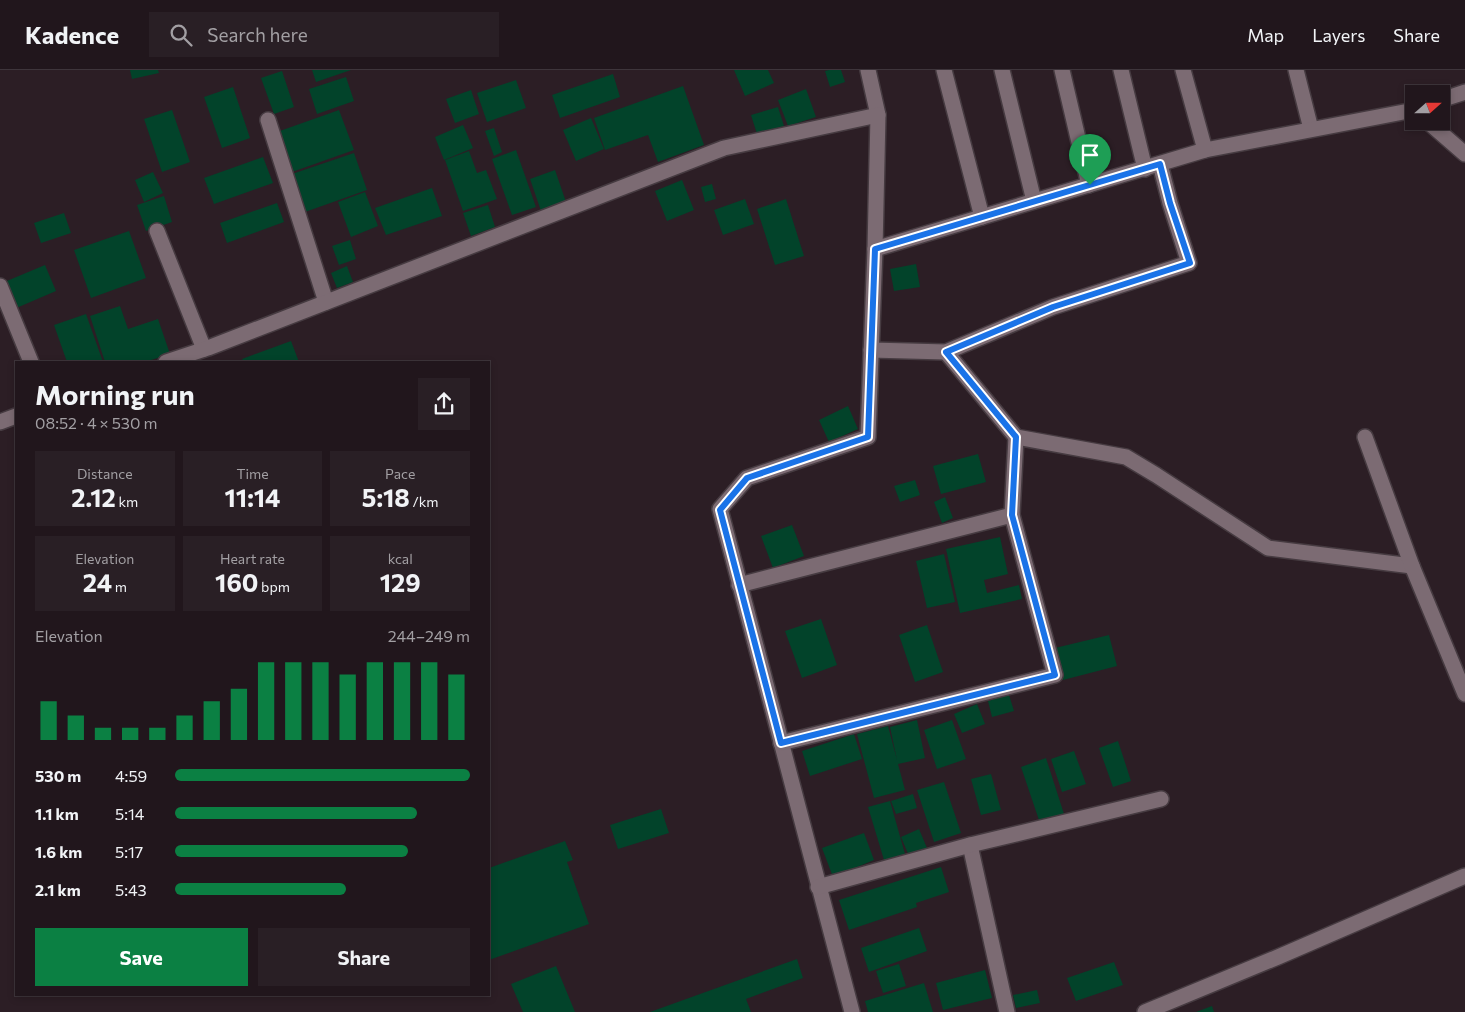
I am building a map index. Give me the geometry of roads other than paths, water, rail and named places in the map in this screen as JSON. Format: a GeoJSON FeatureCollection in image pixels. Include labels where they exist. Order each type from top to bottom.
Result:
{"type":"FeatureCollection","features":[{"type":"Feature","properties":{"kind":"street"},"geometry":{"type":"LineString","coordinates":[[852,1012],[720,510],[747,478],[868,437],[878,116],[868,70]]}},
{"type":"Feature","properties":{"kind":"street"},"geometry":{"type":"LineString","coordinates":[[944,70],[982,217]]}},
{"type":"Feature","properties":{"kind":"street"},"geometry":{"type":"LineString","coordinates":[[1002,70],[1034,202]]}},
{"type":"Feature","properties":{"kind":"street"},"geometry":{"type":"LineString","coordinates":[[1062,70],[1090,185]]}},
{"type":"Feature","properties":{"kind":"street"},"geometry":{"type":"LineString","coordinates":[[1121,70],[1145,168]]}},
{"type":"Feature","properties":{"kind":"street"},"geometry":{"type":"LineString","coordinates":[[1183,70],[1206,150]]}},
{"type":"Feature","properties":{"kind":"street"},"geometry":{"type":"LineString","coordinates":[[1296,70],[1312,129]]}},
{"type":"Feature","properties":{"kind":"street"},"geometry":{"type":"LineString","coordinates":[[1450,97],[1465,92]]}},
{"type":"Feature","properties":{"kind":"street"},"geometry":{"type":"LineString","coordinates":[[875,249],[1206,150],[1405,111]]}},
{"type":"Feature","properties":{"kind":"street"},"geometry":{"type":"LineString","coordinates":[[169,361],[724,148],[878,116]]}},
{"type":"Feature","properties":{"kind":"street"},"geometry":{"type":"LineString","coordinates":[[268,120],[326,302]]}},
{"type":"Feature","properties":{"kind":"street"},"geometry":{"type":"LineString","coordinates":[[1437,130],[1465,154]]}},
{"type":"Feature","properties":{"kind":"street"},"geometry":{"type":"LineString","coordinates":[[871,350],[946,352],[1053,307],[1190,263],[1170,203],[1160,164]]}},
{"type":"Feature","properties":{"kind":"street"},"geometry":{"type":"LineString","coordinates":[[158,231],[204,349]]}},
{"type":"Feature","properties":{"kind":"street"},"geometry":{"type":"LineString","coordinates":[[0,286],[31,361]]}},
{"type":"Feature","properties":{"kind":"street"},"geometry":{"type":"LineString","coordinates":[[946,352],[1016,437],[1126,457],[1268,548],[1412,566]]}},
{"type":"Feature","properties":{"kind":"street"},"geometry":{"type":"LineString","coordinates":[[0,422],[15,416]]}},
{"type":"Feature","properties":{"kind":"street"},"geometry":{"type":"LineString","coordinates":[[781,743],[1055,675],[1012,515],[1016,437]]}},
{"type":"Feature","properties":{"kind":"street"},"geometry":{"type":"LineString","coordinates":[[1365,437],[1412,566],[1465,694]]}},
{"type":"Feature","properties":{"kind":"street"},"geometry":{"type":"LineString","coordinates":[[739,585],[1012,515]]}},
{"type":"Feature","properties":{"kind":"street"},"geometry":{"type":"LineString","coordinates":[[818,887],[970,846],[1161,799]]}},
{"type":"Feature","properties":{"kind":"street"},"geometry":{"type":"LineString","coordinates":[[970,846],[1007,1012]]}},
{"type":"Feature","properties":{"kind":"street"},"geometry":{"type":"LineString","coordinates":[[1145,1012],[1465,876]]}}]}
